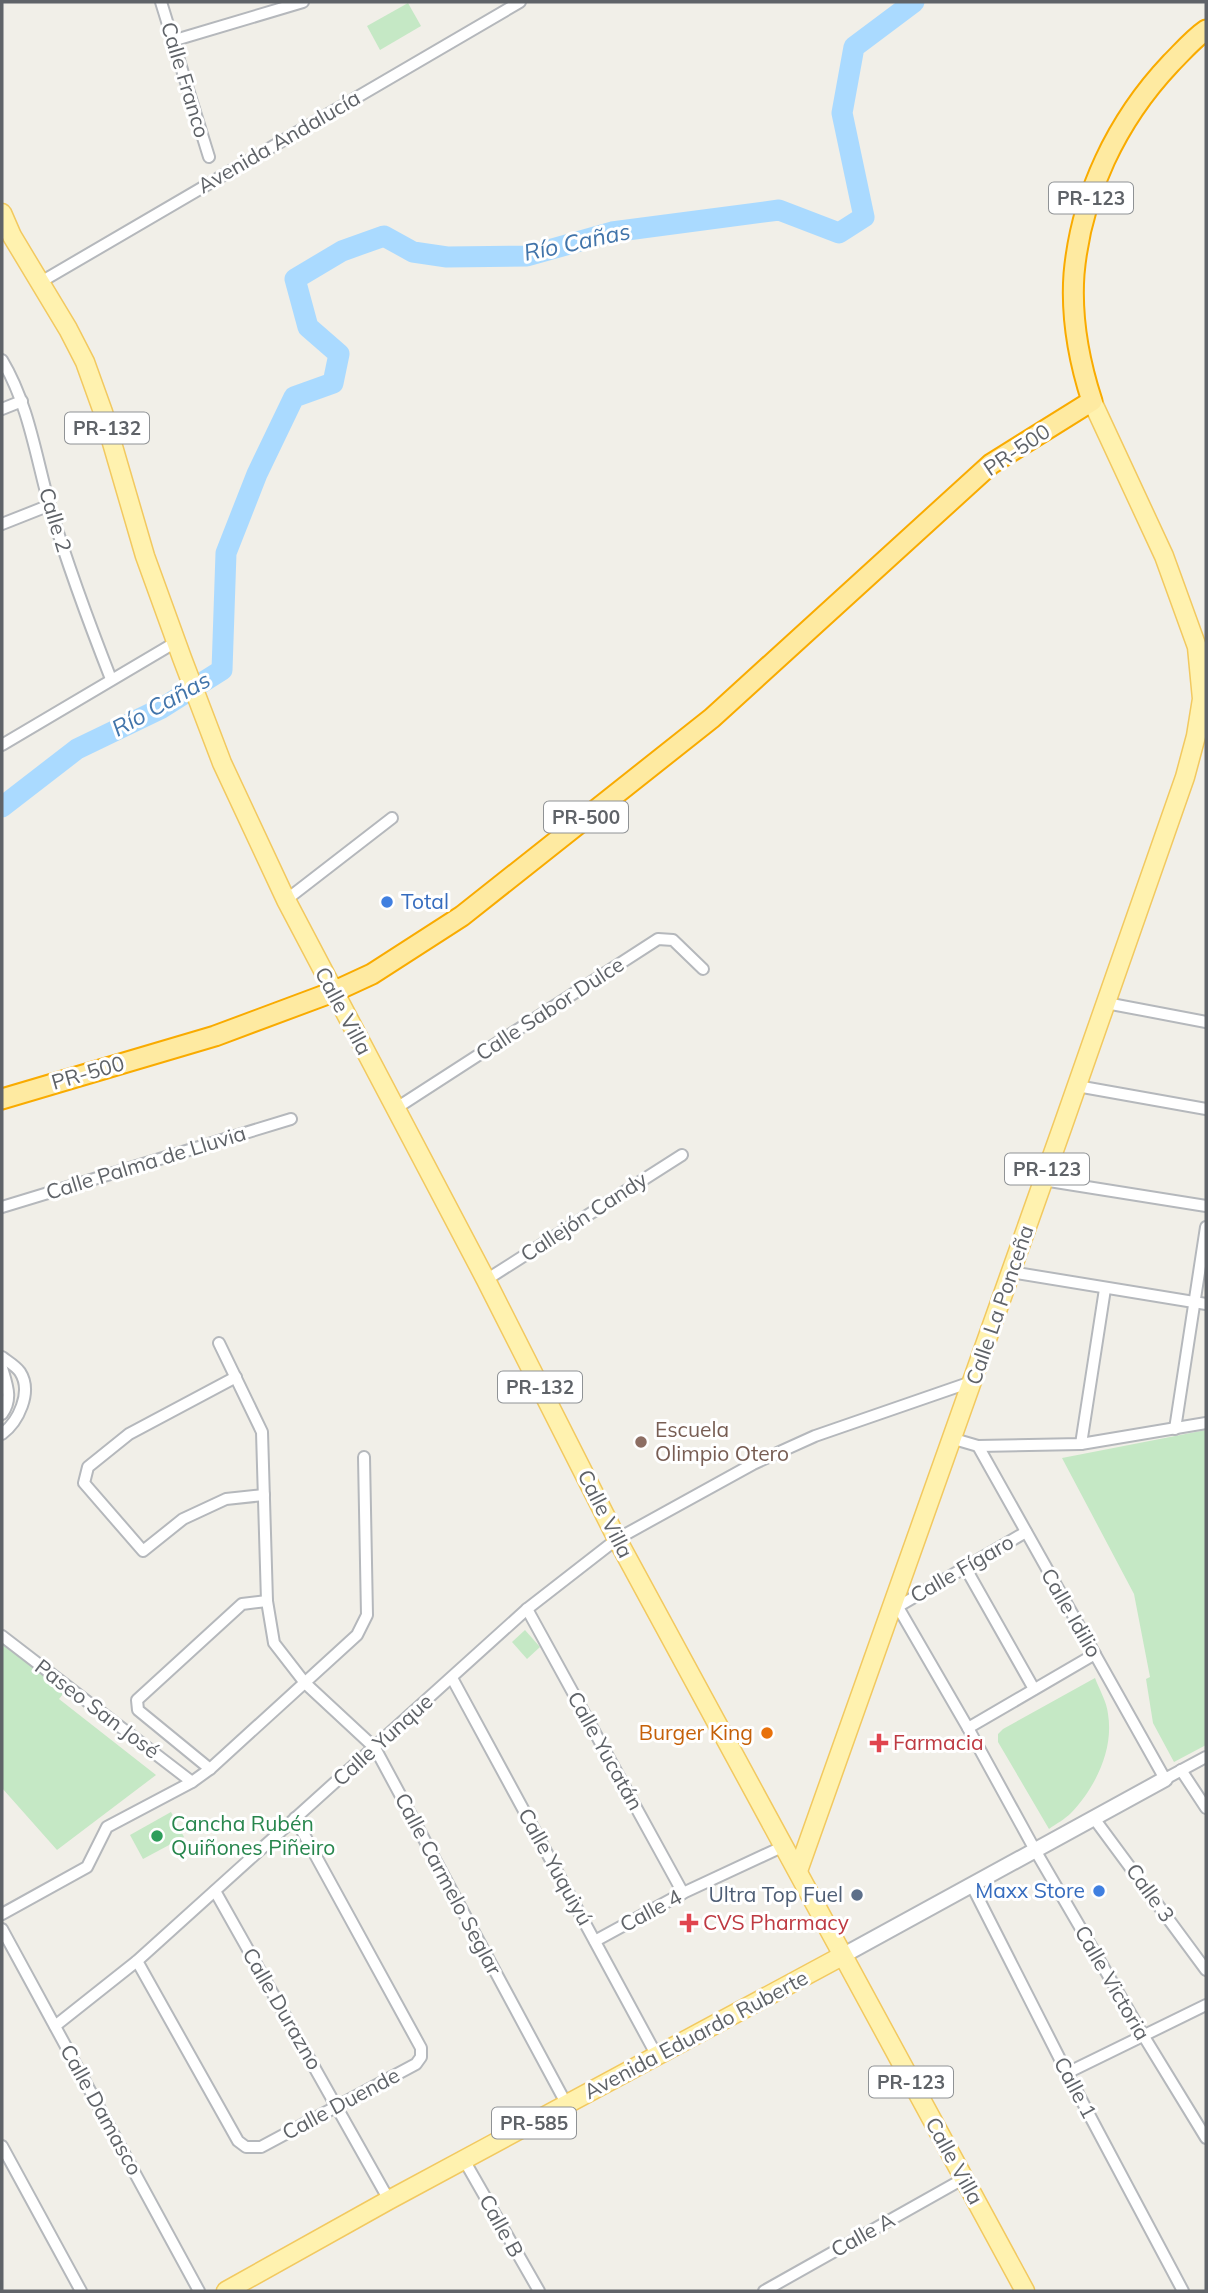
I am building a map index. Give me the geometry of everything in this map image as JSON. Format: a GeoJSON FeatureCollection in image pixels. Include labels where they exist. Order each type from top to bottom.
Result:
{"type":"FeatureCollection","features":[{"type":"Feature","properties":{"kind":"highway","name":"PR-123"},"geometry":{"type":"LineString","coordinates":[[1092,401],[1079,349],[1075,313],[1074,274],[1083,224],[1097,179],[1119,131],[1151,84],[1206,30]]}},
{"type":"Feature","properties":{"kind":"highway","name":"PR-500"},"geometry":{"type":"LineString","coordinates":[[2,1099],[215,1036],[333,992],[372,974],[462,916],[712,718],[991,464],[1092,401]]}},
{"type":"Feature","properties":{"kind":"main road","name":"PR-132"},"geometry":{"type":"LineString","coordinates":[[2,212],[12,236],[85,362],[103,412],[145,556],[179,650]]}},
{"type":"Feature","properties":{"kind":"main road","name":"Calle La Ponceña"},"geometry":{"type":"LineString","coordinates":[[798,1871],[897,1604],[1185,777],[1196,736],[1202,699],[1197,647],[1164,556],[1092,401]]}},
{"type":"Feature","properties":{"kind":"main road","name":"Calle Villa"},"geometry":{"type":"LineString","coordinates":[[179,650],[222,763],[286,901],[486,1280],[617,1539],[1025,2291]]}},
{"type":"Feature","properties":{"kind":"main road","name":"Avenida Eduardo Ruberte"},"geometry":{"type":"LineString","coordinates":[[226,2291],[842,1956]]}},
{"type":"Feature","properties":{"kind":"street","name":"Calle Franco"},"geometry":{"type":"LineString","coordinates":[[161,2],[209,157]]}},
{"type":"Feature","properties":{"kind":"street"},"geometry":{"type":"LineString","coordinates":[[173,41],[303,2]]}},
{"type":"Feature","properties":{"kind":"street","name":"Avenida Andalucía"},"geometry":{"type":"LineString","coordinates":[[39,283],[520,2]]}},
{"type":"Feature","properties":{"kind":"street","name":"Calle 2"},"geometry":{"type":"LineString","coordinates":[[2,360],[22,401],[50,505],[81,604],[111,679]]}},
{"type":"Feature","properties":{"kind":"street"},"geometry":{"type":"LineString","coordinates":[[2,409],[22,401]]}},
{"type":"Feature","properties":{"kind":"street"},"geometry":{"type":"LineString","coordinates":[[2,524],[50,505]]}},
{"type":"Feature","properties":{"kind":"street"},"geometry":{"type":"LineString","coordinates":[[2,745],[111,679],[179,650]]}},
{"type":"Feature","properties":{"kind":"street"},"geometry":{"type":"LineString","coordinates":[[286,901],[392,818]]}},
{"type":"Feature","properties":{"kind":"street","name":"Calle Sabor Dulce"},"geometry":{"type":"LineString","coordinates":[[395,1109],[658,939],[673,940],[703,969]]}},
{"type":"Feature","properties":{"kind":"street"},"geometry":{"type":"LineString","coordinates":[[1106,1003],[1206,1022]]}},
{"type":"Feature","properties":{"kind":"street"},"geometry":{"type":"LineString","coordinates":[[1077,1086],[1206,1109]]}},
{"type":"Feature","properties":{"kind":"street","name":"Calle Palma de Lluvia"},"geometry":{"type":"LineString","coordinates":[[2,1207],[291,1119]]}},
{"type":"Feature","properties":{"kind":"street","name":"Callejón Candy"},"geometry":{"type":"LineString","coordinates":[[486,1280],[682,1155]]}},
{"type":"Feature","properties":{"kind":"street"},"geometry":{"type":"LineString","coordinates":[[1043,1180],[1206,1206]]}},
{"type":"Feature","properties":{"kind":"street"},"geometry":{"type":"LineString","coordinates":[[1175,1429],[1206,1227]]}},
{"type":"Feature","properties":{"kind":"street"},"geometry":{"type":"LineString","coordinates":[[1011,1272],[1206,1304]]}},
{"type":"Feature","properties":{"kind":"street"},"geometry":{"type":"LineString","coordinates":[[1081,1444],[1105,1289]]}},
{"type":"Feature","properties":{"kind":"street","name":"Calle Carmelo Seglar"},"geometry":{"type":"LineString","coordinates":[[219,1343],[262,1432],[268,1601],[274,1643],[305,1683],[375,1748],[567,2105]]}},
{"type":"Feature","properties":{"kind":"street"},"geometry":{"type":"LineString","coordinates":[[2,1357],[20,1372],[24,1391],[21,1410],[10,1428],[2,1434]]}},
{"type":"Feature","properties":{"kind":"street"},"geometry":{"type":"LineString","coordinates":[[2,1368],[9,1392],[8,1406],[2,1414]]}},
{"type":"Feature","properties":{"kind":"street"},"geometry":{"type":"LineString","coordinates":[[236,1377],[130,1434],[88,1467],[84,1483],[143,1550],[183,1519],[226,1499],[264,1495]]}},
{"type":"Feature","properties":{"kind":"street","name":"Calle Yunque"},"geometry":{"type":"LineString","coordinates":[[55,2026],[137,1961],[527,1609],[617,1539],[753,1464],[815,1436],[974,1381]]}},
{"type":"Feature","properties":{"kind":"street"},"geometry":{"type":"LineString","coordinates":[[954,1439],[978,1446],[1081,1444],[1206,1423]]}},
{"type":"Feature","properties":{"kind":"street","name":"Calle Idilio"},"geometry":{"type":"LineString","coordinates":[[978,1446],[1165,1779]]}},
{"type":"Feature","properties":{"kind":"street"},"geometry":{"type":"LineString","coordinates":[[2,1914],[87,1867],[107,1827],[192,1782],[210,1769],[357,1634],[367,1615],[364,1457]]}},
{"type":"Feature","properties":{"kind":"street","name":"Calle Fígaro"},"geometry":{"type":"LineString","coordinates":[[897,1604],[1026,1532]]}},
{"type":"Feature","properties":{"kind":"street"},"geometry":{"type":"LineString","coordinates":[[965,1567],[1034,1689]]}},
{"type":"Feature","properties":{"kind":"street"},"geometry":{"type":"LineString","coordinates":[[210,1769],[138,1710],[138,1700],[242,1604],[268,1601]]}},
{"type":"Feature","properties":{"kind":"street","name":"Calle Victoria"},"geometry":{"type":"LineString","coordinates":[[897,1604],[1035,1850],[1206,2138]]}},
{"type":"Feature","properties":{"kind":"street","name":"Calle Yucatán"},"geometry":{"type":"LineString","coordinates":[[527,1609],[683,1893]]}},
{"type":"Feature","properties":{"kind":"street","name":"Paseo San José"},"geometry":{"type":"LineString","coordinates":[[2,1636],[192,1782]]}},
{"type":"Feature","properties":{"kind":"street"},"geometry":{"type":"LineString","coordinates":[[968,1728],[1095,1654]]}},
{"type":"Feature","properties":{"kind":"street","name":"Calle Yuquiyú"},"geometry":{"type":"LineString","coordinates":[[452,1678],[657,2056]]}},
{"type":"Feature","properties":{"kind":"street"},"geometry":{"type":"LineString","coordinates":[[1165,1779],[1206,1757]]}},
{"type":"Feature","properties":{"kind":"street"},"geometry":{"type":"LineString","coordinates":[[1181,1770],[1204,1802]]}},
{"type":"Feature","properties":{"kind":"street","name":"Avenida Eduardo Ruberte"},"geometry":{"type":"LineString","coordinates":[[842,1956],[1165,1779]]}},
{"type":"Feature","properties":{"kind":"street","name":"Calle 3"},"geometry":{"type":"LineString","coordinates":[[1093,1817],[1206,1970]]}},
{"type":"Feature","properties":{"kind":"street","name":"Calle Duende"},"geometry":{"type":"LineString","coordinates":[[137,1961],[241,2145],[251,2149],[261,2147],[416,2064],[421,2052],[295,1818]]}},
{"type":"Feature","properties":{"kind":"street","name":"Calle 4"},"geometry":{"type":"LineString","coordinates":[[595,1941],[683,1893],[785,1846]]}},
{"type":"Feature","properties":{"kind":"street","name":"Calle 1"},"geometry":{"type":"LineString","coordinates":[[971,1884],[1067,2073],[1183,2291]]}},
{"type":"Feature","properties":{"kind":"street","name":"Calle Durazno"},"geometry":{"type":"LineString","coordinates":[[215,1891],[389,2200]]}},
{"type":"Feature","properties":{"kind":"street","name":"Calle Damasco"},"geometry":{"type":"LineString","coordinates":[[2,1929],[200,2291]]}},
{"type":"Feature","properties":{"kind":"street"},"geometry":{"type":"LineString","coordinates":[[1067,2073],[1206,2005]]}},
{"type":"Feature","properties":{"kind":"street"},"geometry":{"type":"LineString","coordinates":[[2,2146],[81,2291]]}},
{"type":"Feature","properties":{"kind":"street","name":"Calle B"},"geometry":{"type":"LineString","coordinates":[[464,2160],[538,2291]]}},
{"type":"Feature","properties":{"kind":"street","name":"Calle A"},"geometry":{"type":"LineString","coordinates":[[764,2291],[963,2179]]}},
{"type":"Feature","properties":{"kind":"green space"},"geometry":{"type":"Polygon","coordinates":[[[408,3],[421,26],[380,50],[367,26],[408,3]]]}},
{"type":"Feature","properties":{"kind":"green space"},"geometry":{"type":"Polygon","coordinates":[[[1206,1430],[1206,1745],[1174,1762],[1153,1723],[1146,1679],[1150,1677],[1134,1594],[1062,1458],[1206,1430]]]}},
{"type":"Feature","properties":{"kind":"green space"},"geometry":{"type":"Polygon","coordinates":[[[525,1630],[540,1647],[527,1659],[512,1642],[525,1630]]]}},
{"type":"Feature","properties":{"kind":"green space"},"geometry":{"type":"Polygon","coordinates":[[[2,1640],[66,1690],[59,1699],[156,1775],[57,1850],[2,1788],[2,1640]]]}},
{"type":"Feature","properties":{"kind":"green space"},"geometry":{"type":"Polygon","coordinates":[[[1095,1678],[1108,1714],[1105,1755],[1095,1780],[1080,1803],[1069,1815],[1049,1829],[998,1742],[998,1734],[1095,1678]]]}},
{"type":"Feature","properties":{"kind":"green space","name":"Cancha Rubén Quiñones Piñeiro"},"geometry":{"type":"Polygon","coordinates":[[[171,1812],[184,1837],[143,1859],[130,1835],[171,1812]]]}},
{"type":"Feature","properties":{"kind":"waterway","name":"Río Cañas"},"geometry":{"type":"LineString","coordinates":[[2,807],[77,749],[162,708],[222,670],[226,553],[257,474],[294,397],[333,383],[339,354],[308,327],[295,279],[342,251],[384,236],[413,252],[447,257],[527,256],[612,232],[779,210],[839,233],[864,217],[842,113],[854,47],[914,2]]}},
{"type":"Feature","properties":{"kind":"place","name":"Total"},"geometry":{"type":"Point","coordinates":[387,902]}},
{"type":"Feature","properties":{"kind":"place","name":"Escuela Olimpio Otero"},"geometry":{"type":"Point","coordinates":[641,1442]}},
{"type":"Feature","properties":{"kind":"place","name":"Burger King"},"geometry":{"type":"Point","coordinates":[767,1733]}},
{"type":"Feature","properties":{"kind":"place","name":"Farmacia"},"geometry":{"type":"Point","coordinates":[879,1743]}},
{"type":"Feature","properties":{"kind":"place","name":"Cancha Rubén Quiñones Piñeiro"},"geometry":{"type":"Point","coordinates":[157,1836]}},
{"type":"Feature","properties":{"kind":"place","name":"Maxx Store"},"geometry":{"type":"Point","coordinates":[1099,1891]}},
{"type":"Feature","properties":{"kind":"place","name":"Ultra Top Fuel"},"geometry":{"type":"Point","coordinates":[857,1895]}},
{"type":"Feature","properties":{"kind":"place","name":"CVS Pharmacy"},"geometry":{"type":"Point","coordinates":[689,1923]}}]}
